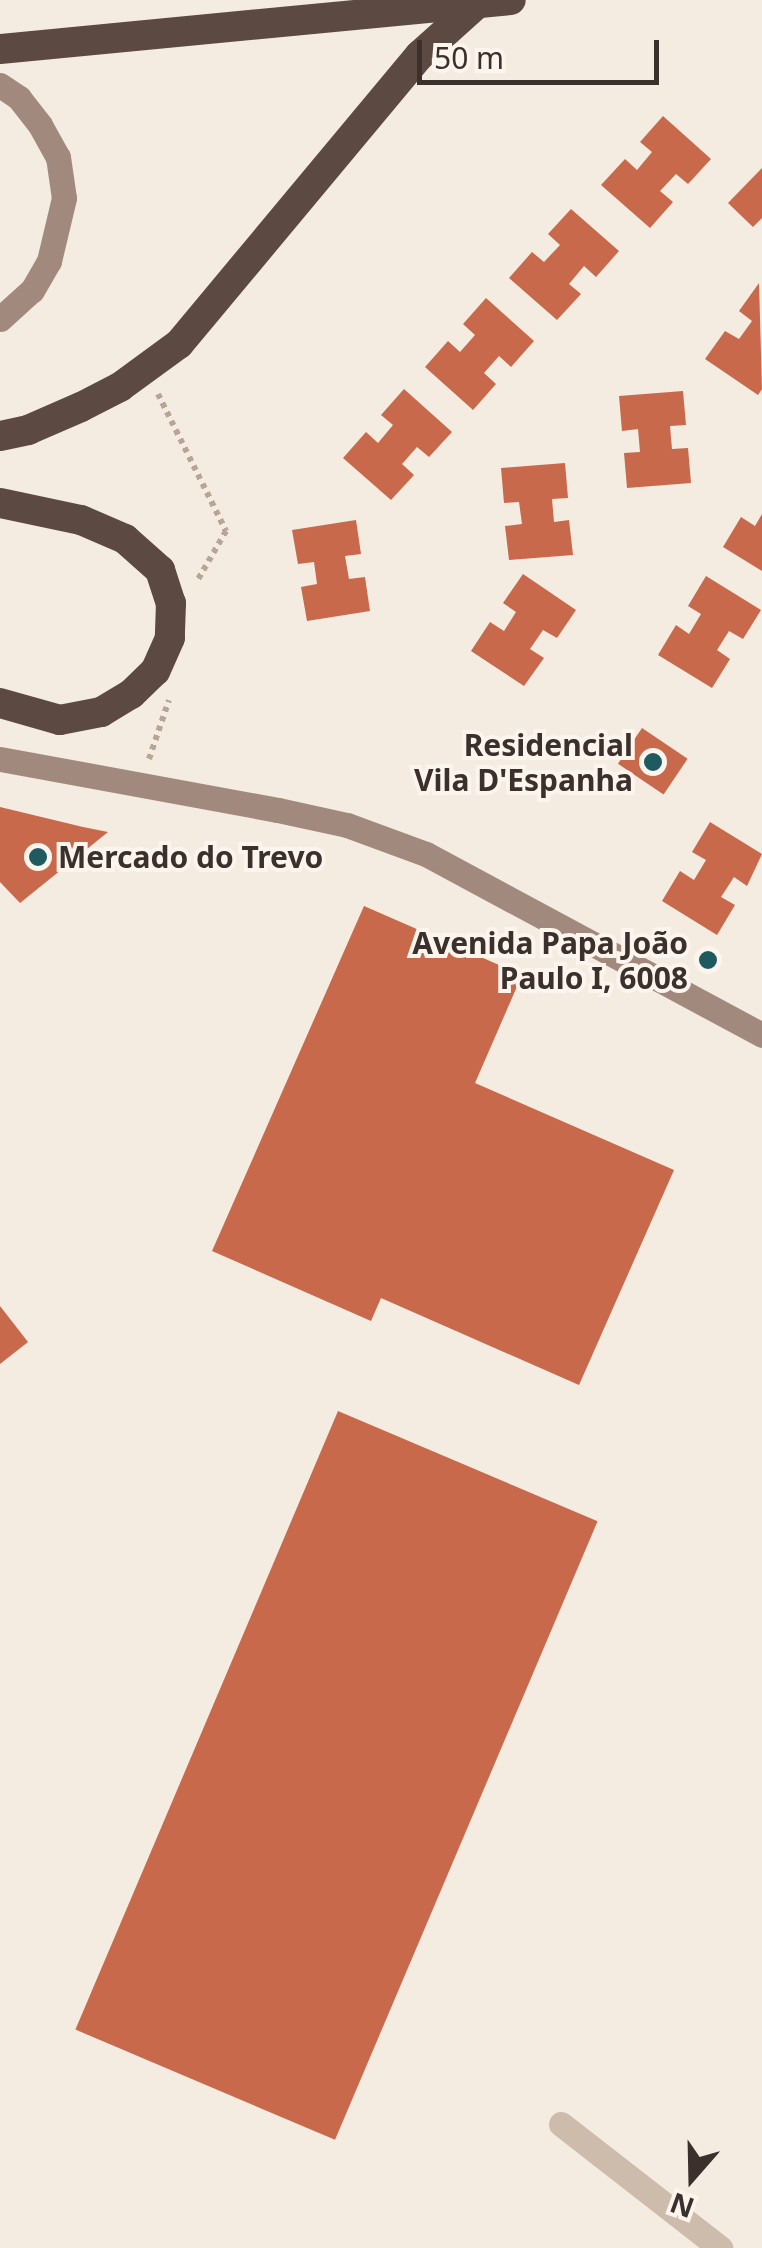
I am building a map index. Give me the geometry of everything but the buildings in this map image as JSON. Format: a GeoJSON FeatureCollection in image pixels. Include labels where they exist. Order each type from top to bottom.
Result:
{"type":"FeatureCollection","features":[{"type":"Feature","properties":{"kind":"highway"},"geometry":{"type":"LineString","coordinates":[[0,50],[511,0]]}},
{"type":"Feature","properties":{"kind":"highway"},"geometry":{"type":"LineString","coordinates":[[0,436],[28,430],[120,387],[179,344],[420,54],[478,3]]}},
{"type":"Feature","properties":{"kind":"highway"},"geometry":{"type":"LineString","coordinates":[[0,502],[81,520],[125,538],[160,570],[170,603],[170,638],[155,672],[131,694],[101,712],[60,720],[0,703]]}},
{"type":"Feature","properties":{"kind":"main road"},"geometry":{"type":"LineString","coordinates":[[0,85],[19,98],[40,124],[58,157],[64,198],[49,261],[32,290],[0,319]]}},
{"type":"Feature","properties":{"kind":"main road"},"geometry":{"type":"LineString","coordinates":[[0,759],[347,826],[426,854],[762,1035]]}},
{"type":"Feature","properties":{"kind":"street"},"geometry":{"type":"LineString","coordinates":[[561,2124],[718,2248]]}},
{"type":"Feature","properties":{"kind":"path"},"geometry":{"type":"LineString","coordinates":[[154,385],[226,531],[205,562],[196,596]]}},
{"type":"Feature","properties":{"kind":"path"},"geometry":{"type":"LineString","coordinates":[[140,784],[173,688]]}},
{"type":"Feature","properties":{"kind":"place","name":"Residencial Vila D'Espanha"},"geometry":{"type":"Point","coordinates":[653,762]}},
{"type":"Feature","properties":{"kind":"place","name":"Mercado do Trevo"},"geometry":{"type":"Point","coordinates":[38,857]}},
{"type":"Feature","properties":{"kind":"place","name":"Avenida Papa João Paulo I, 6008"},"geometry":{"type":"Point","coordinates":[708,960]}}]}
